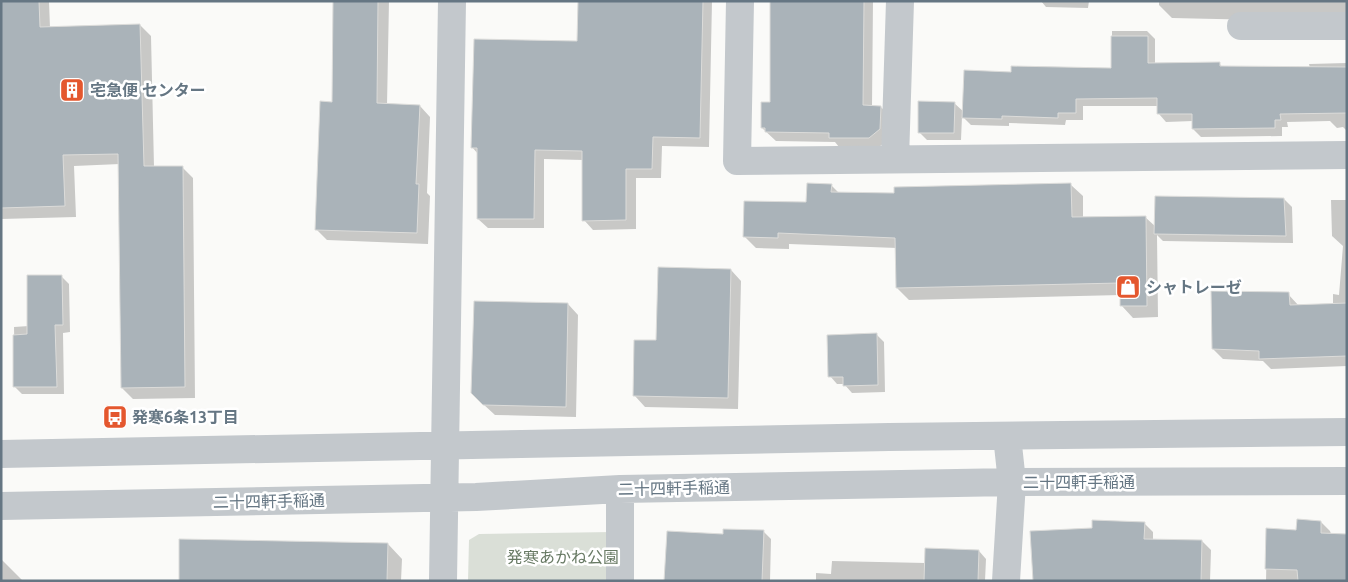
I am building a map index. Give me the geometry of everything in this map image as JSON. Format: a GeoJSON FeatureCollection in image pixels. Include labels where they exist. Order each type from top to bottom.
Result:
{"type":"FeatureCollection","features":[{"type":"Feature","properties":{"kind":"street"},"geometry":{"type":"LineString","coordinates":[[443,581],[452,1]]}},
{"type":"Feature","properties":{"kind":"street"},"geometry":{"type":"LineString","coordinates":[[740,1],[737,161],[1347,155]]}},
{"type":"Feature","properties":{"kind":"street"},"geometry":{"type":"LineString","coordinates":[[895,159],[900,1]]}},
{"type":"Feature","properties":{"kind":"street"},"geometry":{"type":"LineString","coordinates":[[1241,26],[1347,26]]}},
{"type":"Feature","properties":{"kind":"street"},"geometry":{"type":"LineString","coordinates":[[1,454],[444,445],[1347,432]]}},
{"type":"Feature","properties":{"kind":"street"},"geometry":{"type":"LineString","coordinates":[[1006,581],[1012,482],[1007,436]]}},
{"type":"Feature","properties":{"kind":"street","name":"二十四軒手稲通"},"geometry":{"type":"LineString","coordinates":[[1,506],[444,498],[620,488],[1012,482],[1347,481]]}},
{"type":"Feature","properties":{"kind":"street"},"geometry":{"type":"LineString","coordinates":[[620,488],[620,581]]}},
{"type":"Feature","properties":{"kind":"green space","name":"発寒あかね公園"},"geometry":{"type":"Polygon","coordinates":[[[613,532],[611,581],[468,581],[469,540],[479,534],[613,532]]]}},
{"type":"Feature","properties":{"kind":"building"},"geometry":{"type":"Polygon","coordinates":[[[1,1],[39,1],[40,27],[140,24],[144,166],[183,166],[185,387],[121,388],[118,154],[63,155],[65,206],[1,208],[1,1]]]}},
{"type":"Feature","properties":{"kind":"building"},"geometry":{"type":"Polygon","coordinates":[[[333,1],[378,1],[377,103],[420,105],[416,184],[419,184],[417,233],[315,230],[320,101],[332,102],[333,1]]]}},
{"type":"Feature","properties":{"kind":"building"},"geometry":{"type":"Polygon","coordinates":[[[578,1],[703,1],[700,138],[653,137],[652,169],[626,169],[626,220],[582,221],[582,151],[535,150],[534,219],[477,219],[477,148],[471,148],[474,39],[577,41],[578,1]]]}},
{"type":"Feature","properties":{"kind":"building"},"geometry":{"type":"Polygon","coordinates":[[[770,1],[864,1],[863,105],[881,106],[880,129],[869,138],[829,138],[829,133],[765,132],[765,128],[761,128],[761,102],[770,102],[770,1]]]}},
{"type":"Feature","properties":{"kind":"building"},"geometry":{"type":"Polygon","coordinates":[[[1111,36],[1148,36],[1148,63],[1220,62],[1220,66],[1347,67],[1347,113],[1280,114],[1281,120],[1275,120],[1275,128],[1192,129],[1192,114],[1157,114],[1157,98],[1076,99],[1076,113],[1058,113],[1058,118],[1002,116],[1002,119],[962,118],[964,70],[1011,72],[1011,66],[1111,68],[1111,36]]]}},
{"type":"Feature","properties":{"kind":"building"},"geometry":{"type":"Polygon","coordinates":[[[918,101],[955,102],[954,133],[918,133],[918,101]]]}},
{"type":"Feature","properties":{"kind":"building"},"geometry":{"type":"Polygon","coordinates":[[[807,183],[832,184],[831,192],[894,193],[894,187],[1071,183],[1072,217],[1146,216],[1147,306],[1120,306],[1120,283],[896,288],[895,238],[778,233],[778,238],[743,237],[744,201],[806,202],[807,183]]]}},
{"type":"Feature","properties":{"kind":"building"},"geometry":{"type":"Polygon","coordinates":[[[1155,196],[1284,198],[1286,236],[1154,234],[1155,196]]]}},
{"type":"Feature","properties":{"kind":"building"},"geometry":{"type":"Polygon","coordinates":[[[658,267],[731,269],[728,398],[633,396],[634,340],[656,340],[658,267]]]}},
{"type":"Feature","properties":{"kind":"building"},"geometry":{"type":"Polygon","coordinates":[[[27,275],[62,275],[63,325],[55,325],[57,387],[13,387],[13,335],[27,334],[27,275]]]}},
{"type":"Feature","properties":{"kind":"building"},"geometry":{"type":"Polygon","coordinates":[[[1211,291],[1289,292],[1290,305],[1347,303],[1347,356],[1259,359],[1259,351],[1212,349],[1211,291]]]}},
{"type":"Feature","properties":{"kind":"building"},"geometry":{"type":"Polygon","coordinates":[[[474,301],[568,303],[566,407],[483,405],[471,393],[474,301]]]}},
{"type":"Feature","properties":{"kind":"building"},"geometry":{"type":"Polygon","coordinates":[[[877,333],[878,385],[843,386],[843,377],[828,377],[827,335],[877,333]]]}},
{"type":"Feature","properties":{"kind":"building"},"geometry":{"type":"Polygon","coordinates":[[[1297,519],[1321,521],[1321,533],[1347,534],[1347,581],[1298,581],[1297,570],[1265,569],[1266,528],[1296,530],[1297,519]]]}},
{"type":"Feature","properties":{"kind":"building"},"geometry":{"type":"Polygon","coordinates":[[[1092,520],[1145,522],[1144,539],[1202,540],[1201,581],[1033,581],[1030,531],[1092,528],[1092,520]]]}},
{"type":"Feature","properties":{"kind":"building"},"geometry":{"type":"Polygon","coordinates":[[[723,529],[764,530],[762,581],[664,581],[667,531],[723,534],[723,529]]]}},
{"type":"Feature","properties":{"kind":"building"},"geometry":{"type":"Polygon","coordinates":[[[179,539],[388,543],[387,581],[179,581],[179,539]]]}},
{"type":"Feature","properties":{"kind":"building"},"geometry":{"type":"Polygon","coordinates":[[[925,548],[979,550],[978,581],[924,581],[925,548]]]}},
{"type":"Feature","properties":{"kind":"place","name":"宅急便 センター"},"geometry":{"type":"Point","coordinates":[72,90]}},
{"type":"Feature","properties":{"kind":"place","name":"シャトレーゼ"},"geometry":{"type":"Point","coordinates":[1128,287]}},
{"type":"Feature","properties":{"kind":"place","name":"発寒6条13丁目"},"geometry":{"type":"Point","coordinates":[115,417]}}]}
